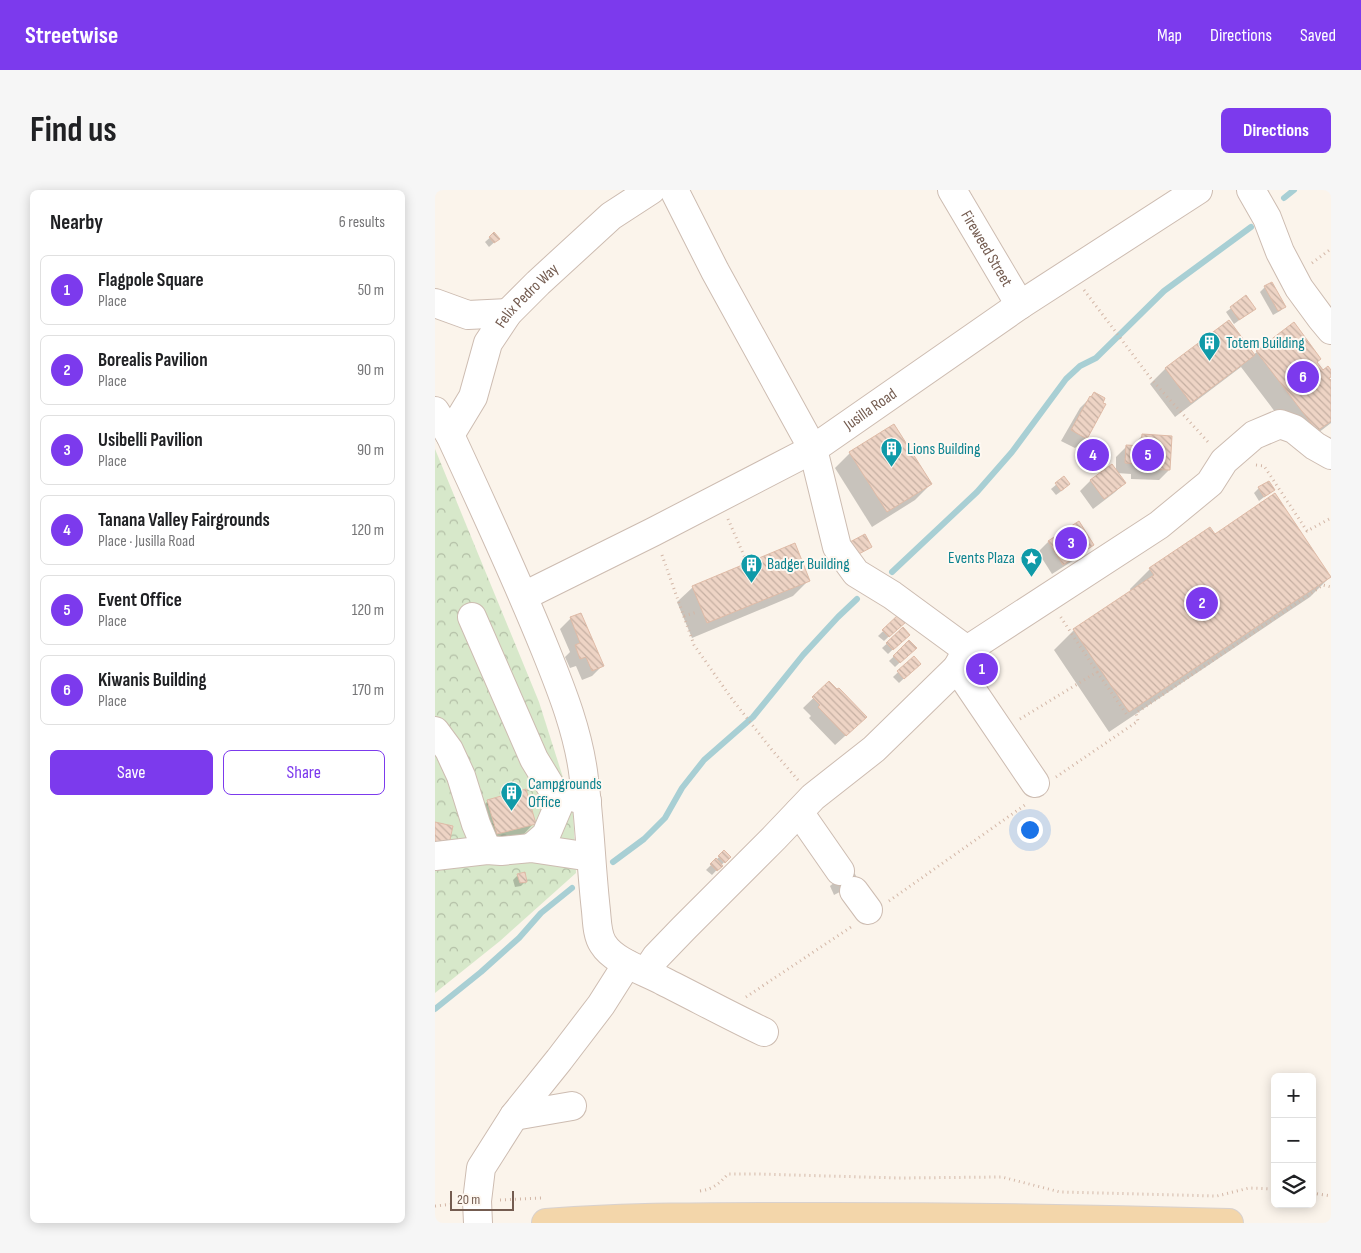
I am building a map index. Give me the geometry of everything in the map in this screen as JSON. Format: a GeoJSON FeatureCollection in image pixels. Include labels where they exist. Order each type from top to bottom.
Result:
{"type":"FeatureCollection","features":[{"type":"Feature","properties":{"kind":"main road"},"geometry":{"type":"LineString","coordinates":[[545,1210],[675,1218],[755,1220],[982,1217],[1229,1223]]}},
{"type":"Feature","properties":{"kind":"street","name":"Felix Pedro Way"},"geometry":{"type":"LineString","coordinates":[[450,435],[473,397],[487,343],[508,313],[611,216],[651,190]]}},
{"type":"Feature","properties":{"kind":"street"},"geometry":{"type":"LineString","coordinates":[[674,190],[715,271],[813,449],[837,546],[856,573],[892,595],[962,659],[1000,730],[1045,780]]}},
{"type":"Feature","properties":{"kind":"street","name":"Fireweed Street"},"geometry":{"type":"LineString","coordinates":[[952,190],[1020,305]]}},
{"type":"Feature","properties":{"kind":"street","name":"Jusilla Road"},"geometry":{"type":"LineString","coordinates":[[524,596],[813,449],[1020,305],[1198,190]]}},
{"type":"Feature","properties":{"kind":"street"},"geometry":{"type":"LineString","coordinates":[[1251,190],[1267,218],[1280,252],[1299,288],[1326,314]]}},
{"type":"Feature","properties":{"kind":"street"},"geometry":{"type":"LineString","coordinates":[[435,303],[468,315],[508,313]]}},
{"type":"Feature","properties":{"kind":"street"},"geometry":{"type":"LineString","coordinates":[[435,411],[450,435],[524,596],[566,701],[579,746],[584,777],[575,798],[546,835],[531,848]]}},
{"type":"Feature","properties":{"kind":"street"},"geometry":{"type":"LineString","coordinates":[[477,1212],[481,1168],[514,1116],[601,1005],[637,968],[656,957],[806,805],[874,748],[962,659],[1049,598],[1159,525],[1210,483],[1224,461],[1254,436],[1280,424],[1294,429],[1315,446],[1331,455]]}},
{"type":"Feature","properties":{"kind":"street"},"geometry":{"type":"LineString","coordinates":[[472,617],[534,759],[554,792],[575,798]]}},
{"type":"Feature","properties":{"kind":"street"},"geometry":{"type":"LineString","coordinates":[[435,731],[449,750],[461,776],[476,824],[487,850]]}},
{"type":"Feature","properties":{"kind":"street"},"geometry":{"type":"LineString","coordinates":[[575,798],[591,857],[601,942],[608,952],[764,1032]]}},
{"type":"Feature","properties":{"kind":"street"},"geometry":{"type":"LineString","coordinates":[[806,805],[854,891]]}},
{"type":"Feature","properties":{"kind":"street"},"geometry":{"type":"LineString","coordinates":[[435,856],[487,850],[501,851],[531,848],[591,857]]}},
{"type":"Feature","properties":{"kind":"street"},"geometry":{"type":"LineString","coordinates":[[514,1116],[572,1106]]}},
{"type":"Feature","properties":{"kind":"path"},"geometry":{"type":"LineString","coordinates":[[1071,272],[1152,380],[1224,461],[1264,466],[1307,531],[1331,518]]}},
{"type":"Feature","properties":{"kind":"path"},"geometry":{"type":"LineString","coordinates":[[719,498],[745,558]]}},
{"type":"Feature","properties":{"kind":"path"},"geometry":{"type":"LineString","coordinates":[[653,532],[694,645],[732,699],[761,734],[806,805]]}},
{"type":"Feature","properties":{"kind":"path"},"geometry":{"type":"LineString","coordinates":[[1045,780],[1138,721],[1135,713],[1323,585],[1331,587]]}},
{"type":"Feature","properties":{"kind":"path"},"geometry":{"type":"LineString","coordinates":[[1049,598],[1127,715]]}},
{"type":"Feature","properties":{"kind":"path"},"geometry":{"type":"LineString","coordinates":[[684,616],[697,612]]}},
{"type":"Feature","properties":{"kind":"path"},"geometry":{"type":"LineString","coordinates":[[1000,730],[1097,672]]}},
{"type":"Feature","properties":{"kind":"path"},"geometry":{"type":"LineString","coordinates":[[697,1192],[710,1190],[728,1174],[899,1178],[1002,1176],[1060,1192],[1217,1196],[1249,1188],[1271,1189]]}},
{"type":"Feature","properties":{"kind":"path"},"geometry":{"type":"LineString","coordinates":[[1316,1193],[1331,1196]]}},
{"type":"Feature","properties":{"kind":"path"},"geometry":{"type":"LineString","coordinates":[[435,1206],[477,1212],[545,1210]]}},
{"type":"Feature","properties":{"kind":"green space"},"geometry":{"type":"Polygon","coordinates":[[[435,449],[539,702],[573,809],[576,873],[500,941],[435,993],[435,449]]]}},
{"type":"Feature","properties":{"kind":"building"},"geometry":{"type":"Polygon","coordinates":[[[494,232],[500,239],[494,243],[489,237],[494,232]]]}},
{"type":"Feature","properties":{"kind":"building"},"geometry":{"type":"Polygon","coordinates":[[[1272,282],[1286,307],[1278,311],[1264,286],[1272,282]]]}},
{"type":"Feature","properties":{"kind":"building"},"geometry":{"type":"Polygon","coordinates":[[[1246,295],[1256,309],[1239,320],[1230,307],[1246,295]]]}},
{"type":"Feature","properties":{"kind":"building","name":"Totem Building"},"geometry":{"type":"Polygon","coordinates":[[[1229,320],[1255,355],[1191,403],[1165,368],[1229,320]]]}},
{"type":"Feature","properties":{"kind":"building"},"geometry":{"type":"Polygon","coordinates":[[[1294,322],[1321,359],[1317,362],[1323,370],[1328,366],[1331,370],[1331,377],[1329,378],[1331,380],[1331,421],[1317,431],[1256,351],[1294,322]]]}},
{"type":"Feature","properties":{"kind":"building"},"geometry":{"type":"Polygon","coordinates":[[[1094,392],[1105,398],[1103,403],[1106,404],[1087,439],[1071,430],[1094,392]]]}},
{"type":"Feature","properties":{"kind":"building","name":"Lions Building"},"geometry":{"type":"Polygon","coordinates":[[[894,424],[932,484],[887,512],[849,452],[894,424]]]}},
{"type":"Feature","properties":{"kind":"building"},"geometry":{"type":"Polygon","coordinates":[[[1142,434],[1172,436],[1170,470],[1140,469],[1140,464],[1125,463],[1126,445],[1141,446],[1142,434]]]}},
{"type":"Feature","properties":{"kind":"building"},"geometry":{"type":"Polygon","coordinates":[[[1112,464],[1126,483],[1104,499],[1090,480],[1112,464]]]}},
{"type":"Feature","properties":{"kind":"building"},"geometry":{"type":"Polygon","coordinates":[[[1064,476],[1070,484],[1061,491],[1055,483],[1064,476]]]}},
{"type":"Feature","properties":{"kind":"building"},"geometry":{"type":"Polygon","coordinates":[[[1269,481],[1275,490],[1264,497],[1258,487],[1269,481]]]}},
{"type":"Feature","properties":{"kind":"building"},"geometry":{"type":"Polygon","coordinates":[[[1275,493],[1331,577],[1129,712],[1073,629],[1154,575],[1149,568],[1210,527],[1215,534],[1275,493]]]}},
{"type":"Feature","properties":{"kind":"building"},"geometry":{"type":"Polygon","coordinates":[[[1079,521],[1094,545],[1063,565],[1048,541],[1079,521]]]}},
{"type":"Feature","properties":{"kind":"building"},"geometry":{"type":"Polygon","coordinates":[[[865,534],[872,547],[855,556],[848,543],[865,534]]]}},
{"type":"Feature","properties":{"kind":"building","name":"Badger Building"},"geometry":{"type":"Polygon","coordinates":[[[795,543],[810,581],[707,623],[692,586],[795,543]]]}},
{"type":"Feature","properties":{"kind":"building"},"geometry":{"type":"Polygon","coordinates":[[[581,613],[604,666],[592,671],[586,657],[580,659],[575,645],[580,643],[570,617],[581,613]]]}},
{"type":"Feature","properties":{"kind":"building"},"geometry":{"type":"Polygon","coordinates":[[[899,614],[906,622],[889,637],[882,630],[899,614]]]}},
{"type":"Feature","properties":{"kind":"building"},"geometry":{"type":"Polygon","coordinates":[[[903,627],[910,635],[893,650],[886,643],[903,627]]]}},
{"type":"Feature","properties":{"kind":"building"},"geometry":{"type":"Polygon","coordinates":[[[909,640],[917,648],[900,663],[893,656],[909,640]]]}},
{"type":"Feature","properties":{"kind":"building"},"geometry":{"type":"Polygon","coordinates":[[[914,656],[921,664],[904,679],[897,671],[914,656]]]}},
{"type":"Feature","properties":{"kind":"building"},"geometry":{"type":"Polygon","coordinates":[[[829,681],[837,689],[839,688],[867,717],[846,736],[818,707],[820,705],[812,697],[829,681]]]}},
{"type":"Feature","properties":{"kind":"building","name":"Campgrounds Office"},"geometry":{"type":"Polygon","coordinates":[[[526,789],[536,824],[497,834],[487,800],[526,789]]]}},
{"type":"Feature","properties":{"kind":"building"},"geometry":{"type":"Polygon","coordinates":[[[435,822],[453,826],[449,844],[435,841],[435,822]]]}},
{"type":"Feature","properties":{"kind":"building"},"geometry":{"type":"Polygon","coordinates":[[[724,850],[731,857],[725,863],[718,856],[724,850]]]}},
{"type":"Feature","properties":{"kind":"building"},"geometry":{"type":"Polygon","coordinates":[[[716,858],[723,866],[717,871],[710,864],[716,858]]]}},
{"type":"Feature","properties":{"kind":"building"},"geometry":{"type":"Polygon","coordinates":[[[525,872],[527,882],[520,883],[517,874],[525,872]]]}},
{"type":"Feature","properties":{"kind":"waterway"},"geometry":{"type":"LineString","coordinates":[[1284,198],[1294,190]]}},
{"type":"Feature","properties":{"kind":"waterway"},"geometry":{"type":"LineString","coordinates":[[892,572],[977,492],[1012,452],[1066,379],[1080,366],[1096,358],[1164,291],[1251,227]]}},
{"type":"Feature","properties":{"kind":"waterway"},"geometry":{"type":"LineString","coordinates":[[613,862],[644,839],[665,818],[682,788],[704,760],[753,717],[803,655],[857,599]]}},
{"type":"Feature","properties":{"kind":"waterway"},"geometry":{"type":"LineString","coordinates":[[435,1009],[481,972],[519,938],[541,913],[572,888]]}},
{"type":"Feature","properties":{"kind":"place","name":"Totem Building"},"geometry":{"type":"Point","coordinates":[1210,362]}},
{"type":"Feature","properties":{"kind":"place","name":"Kiwanis Building"},"geometry":{"type":"Point","coordinates":[1303,377]}},
{"type":"Feature","properties":{"kind":"place","name":"Tanana Valley Fairgrounds"},"geometry":{"type":"Point","coordinates":[1093,455]}},
{"type":"Feature","properties":{"kind":"place","name":"Event Office"},"geometry":{"type":"Point","coordinates":[1148,455]}},
{"type":"Feature","properties":{"kind":"place","name":"Lions Building"},"geometry":{"type":"Point","coordinates":[891,468]}},
{"type":"Feature","properties":{"kind":"place","name":"Usibelli Pavilion"},"geometry":{"type":"Point","coordinates":[1071,543]}},
{"type":"Feature","properties":{"kind":"place","name":"Events Plaza"},"geometry":{"type":"Point","coordinates":[1031,577]}},
{"type":"Feature","properties":{"kind":"place","name":"Badger Building"},"geometry":{"type":"Point","coordinates":[751,583]}},
{"type":"Feature","properties":{"kind":"place","name":"Borealis Pavilion"},"geometry":{"type":"Point","coordinates":[1202,603]}},
{"type":"Feature","properties":{"kind":"place","name":"Flagpole Square"},"geometry":{"type":"Point","coordinates":[982,669]}},
{"type":"Feature","properties":{"kind":"place","name":"Campgrounds Office"},"geometry":{"type":"Point","coordinates":[512,812]}}]}
